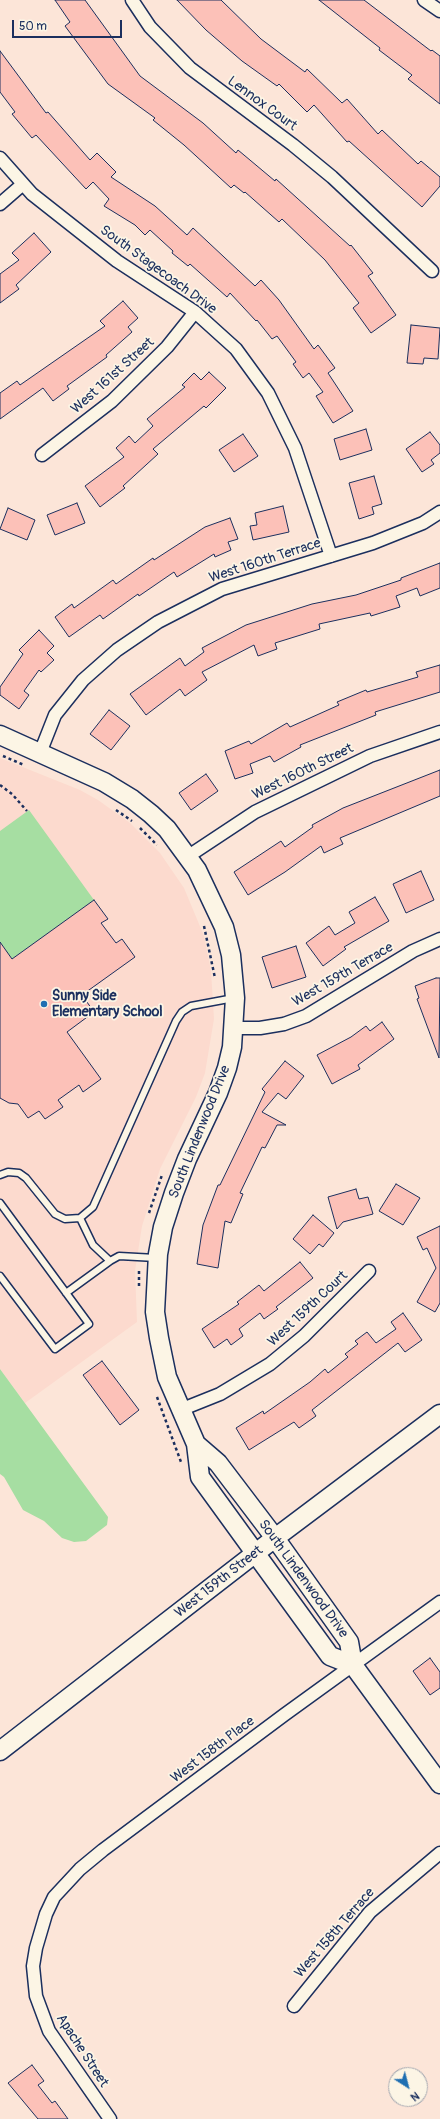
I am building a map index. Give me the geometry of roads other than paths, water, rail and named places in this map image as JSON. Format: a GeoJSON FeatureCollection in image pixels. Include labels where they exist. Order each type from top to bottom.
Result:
{"type":"FeatureCollection","features":[{"type":"Feature","properties":{"kind":"street","name":"Lennox Court"},"geometry":{"type":"LineString","coordinates":[[132,0],[140,14],[159,38],[190,68],[293,145],[332,177],[432,271]]}},
{"type":"Feature","properties":{"kind":"street"},"geometry":{"type":"LineString","coordinates":[[424,0],[440,11]]}},
{"type":"Feature","properties":{"kind":"street","name":"South Stagecoach Drive"},"geometry":{"type":"LineString","coordinates":[[0,158],[32,194],[117,261],[195,312],[236,349],[268,393],[295,448],[331,556]]}},
{"type":"Feature","properties":{"kind":"street"},"geometry":{"type":"LineString","coordinates":[[0,204],[23,184]]}},
{"type":"Feature","properties":{"kind":"street","name":"West 161st Street"},"geometry":{"type":"LineString","coordinates":[[42,455],[112,401],[168,348],[195,312]]}},
{"type":"Feature","properties":{"kind":"street","name":"West 160th Terrace"},"geometry":{"type":"LineString","coordinates":[[40,753],[56,715],[83,680],[117,650],[158,622],[222,589],[373,543],[416,526],[440,512]]}},
{"type":"Feature","properties":{"kind":"street","name":"West 160th Street"},"geometry":{"type":"LineString","coordinates":[[187,857],[255,812],[370,756],[440,732]]}},
{"type":"Feature","properties":{"kind":"street","name":"South Lindenwood Drive"},"geometry":{"type":"LineString","coordinates":[[0,735],[91,776],[132,799],[167,829],[206,886],[224,927],[231,956],[235,998],[234,1028],[228,1068],[174,1193],[163,1227],[158,1258],[155,1312],[159,1338],[167,1377],[196,1444],[200,1477],[330,1656],[353,1665]]}},
{"type":"Feature","properties":{"kind":"street","name":"West 159th Terrace"},"geometry":{"type":"LineString","coordinates":[[234,1028],[260,1028],[284,1024],[306,1016],[413,951],[440,938]]}},
{"type":"Feature","properties":{"kind":"street","name":"West 159th Court"},"geometry":{"type":"LineString","coordinates":[[180,1410],[220,1394],[270,1364],[304,1336],[369,1271]]}},
{"type":"Feature","properties":{"kind":"street","name":"West 159th Street"},"geometry":{"type":"LineString","coordinates":[[0,1751],[275,1538],[440,1414]]}},
{"type":"Feature","properties":{"kind":"street","name":"South Lindenwood Drive"},"geometry":{"type":"LineString","coordinates":[[196,1444],[218,1463],[275,1538],[349,1642],[353,1665],[440,1784]]}},
{"type":"Feature","properties":{"kind":"street","name":"West 158th Place"},"geometry":{"type":"LineString","coordinates":[[36,1948],[46,1914],[54,1897],[80,1869],[353,1665],[440,1602]]}},
{"type":"Feature","properties":{"kind":"street","name":"West 158th Terrace"},"geometry":{"type":"LineString","coordinates":[[294,2006],[370,1912],[440,1853]]}},
{"type":"Feature","properties":{"kind":"street","name":"Apache Street"},"geometry":{"type":"LineString","coordinates":[[36,1948],[33,1966],[34,1983],[36,1996],[44,2022],[78,2075],[110,2119]]}},
{"type":"Feature","properties":{"kind":"lane"},"geometry":{"type":"LineString","coordinates":[[0,1174],[8,1172],[19,1173],[26,1178],[55,1214],[65,1219],[80,1218],[93,1207],[176,1021],[182,1012],[191,1006],[235,998]]}},
{"type":"Feature","properties":{"kind":"lane"},"geometry":{"type":"LineString","coordinates":[[0,1203],[89,1324],[55,1349],[0,1276]]}},
{"type":"Feature","properties":{"kind":"lane"},"geometry":{"type":"LineString","coordinates":[[80,1218],[93,1245],[110,1261]]}},
{"type":"Feature","properties":{"kind":"lane"},"geometry":{"type":"LineString","coordinates":[[66,1293],[119,1256],[158,1258]]}},
{"type":"Feature","properties":{"kind":"place","name":"Sunny Side Elementary School"},"geometry":{"type":"Point","coordinates":[44,1004]}}]}
